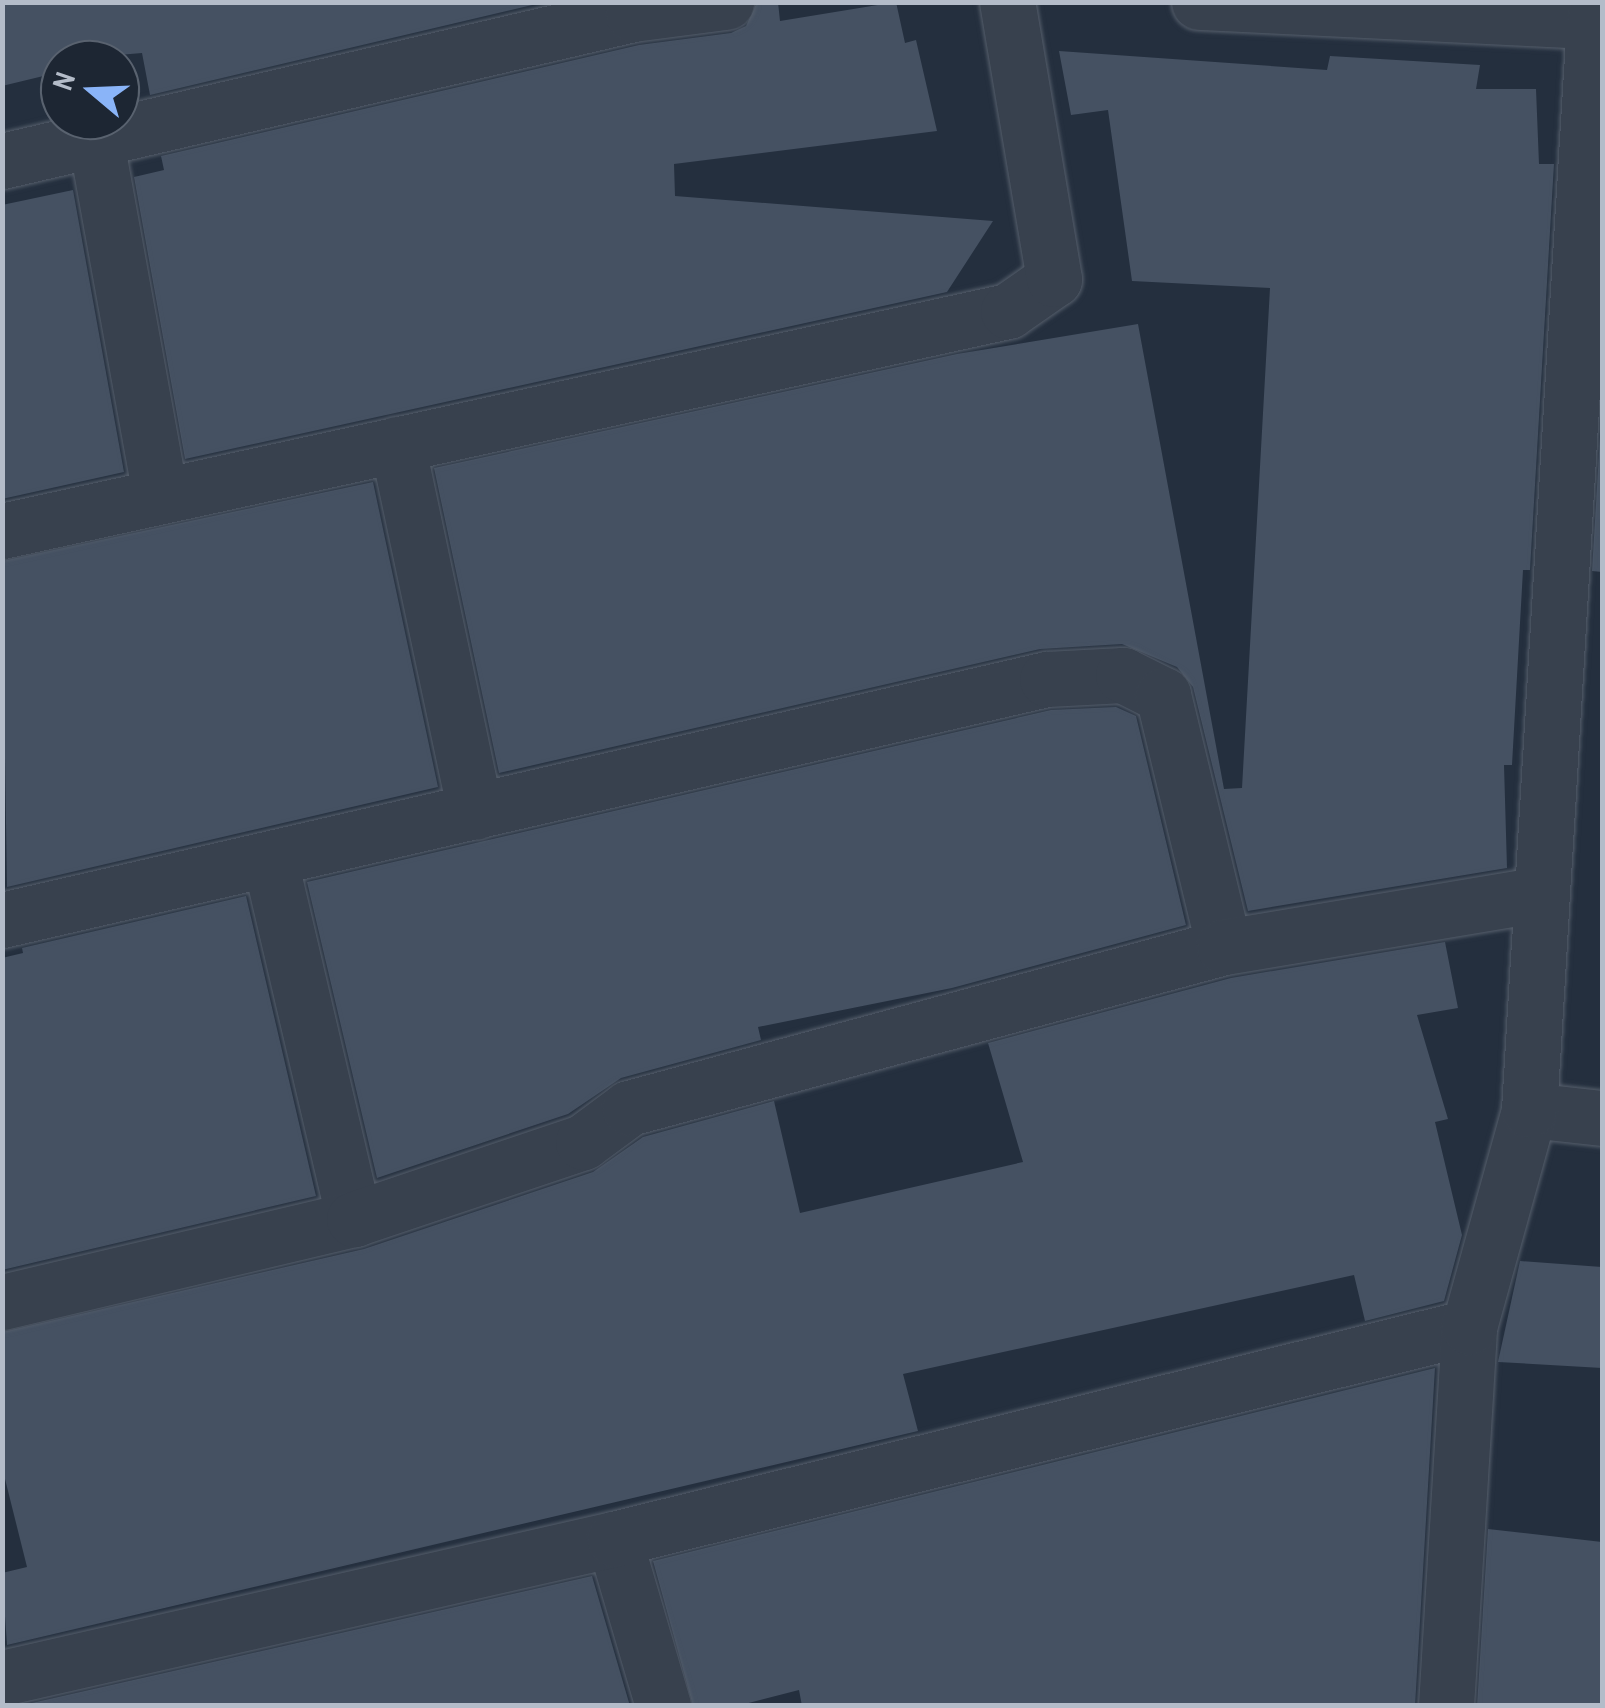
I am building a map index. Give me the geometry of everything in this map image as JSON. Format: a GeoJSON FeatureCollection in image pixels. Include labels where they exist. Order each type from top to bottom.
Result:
{"type":"FeatureCollection","features":[{"type":"Feature","properties":{"kind":"street"},"geometry":{"type":"LineString","coordinates":[[2,161],[632,14],[726,2]]}},
{"type":"Feature","properties":{"kind":"street"},"geometry":{"type":"LineString","coordinates":[[2,531],[966,317],[988,318],[1054,280],[1007,2]]}},
{"type":"Feature","properties":{"kind":"street"},"geometry":{"type":"LineString","coordinates":[[1199,2],[1598,22],[1529,1110],[1469,1327],[1446,1706]]}},
{"type":"Feature","properties":{"kind":"street"},"geometry":{"type":"LineString","coordinates":[[96,142],[160,495]]}},
{"type":"Feature","properties":{"kind":"street"},"geometry":{"type":"LineString","coordinates":[[397,444],[475,812]]}},
{"type":"Feature","properties":{"kind":"street"},"geometry":{"type":"LineString","coordinates":[[2,920],[1047,679],[1123,676],[1163,695],[1224,947]]}},
{"type":"Feature","properties":{"kind":"street"},"geometry":{"type":"LineString","coordinates":[[270,861],[354,1220]]}},
{"type":"Feature","properties":{"kind":"street"},"geometry":{"type":"LineString","coordinates":[[2,1302],[354,1220],[583,1142],[602,1122],[630,1108],[1224,947],[1542,894]]}},
{"type":"Feature","properties":{"kind":"street"},"geometry":{"type":"LineString","coordinates":[[1529,1110],[1602,1118]]}},
{"type":"Feature","properties":{"kind":"street"},"geometry":{"type":"LineString","coordinates":[[2,1678],[614,1538],[1469,1327]]}},
{"type":"Feature","properties":{"kind":"street"},"geometry":{"type":"LineString","coordinates":[[614,1538],[664,1706]]}},
{"type":"Feature","properties":{"kind":"building"},"geometry":{"type":"Polygon","coordinates":[[[2,2],[545,2],[150,95],[140,40],[40,40],[40,77],[2,86],[2,2]]]}},
{"type":"Feature","properties":{"kind":"building"},"geometry":{"type":"Polygon","coordinates":[[[757,2],[778,2],[780,21],[896,2],[905,43],[916,40],[937,131],[674,164],[675,196],[993,221],[947,292],[185,459],[134,177],[164,170],[161,156],[639,45],[731,33],[746,26],[757,2]]]}},
{"type":"Feature","properties":{"kind":"building"},"geometry":{"type":"Polygon","coordinates":[[[1059,51],[1327,70],[1330,56],[1480,65],[1476,89],[1536,89],[1539,164],[1554,164],[1530,570],[1523,570],[1512,765],[1504,765],[1507,868],[1248,911],[1193,687],[1177,667],[1122,644],[1040,649],[499,773],[434,468],[957,354],[1138,324],[1224,789],[1242,788],[1270,288],[1132,281],[1108,110],[1071,115],[1059,51]]]}},
{"type":"Feature","properties":{"kind":"building"},"geometry":{"type":"Polygon","coordinates":[[[73,190],[124,472],[2,499],[2,205],[73,190]]]}},
{"type":"Feature","properties":{"kind":"building"},"geometry":{"type":"Polygon","coordinates":[[[1602,403],[1602,572],[1592,571],[1602,403]]]}},
{"type":"Feature","properties":{"kind":"building"},"geometry":{"type":"Polygon","coordinates":[[[373,482],[438,787],[7,887],[2,561],[373,482]]]}},
{"type":"Feature","properties":{"kind":"building"},"geometry":{"type":"Polygon","coordinates":[[[1116,707],[1136,716],[1186,925],[952,988],[758,1027],[761,1040],[621,1078],[568,1114],[377,1178],[307,882],[1051,710],[1116,707]]]}},
{"type":"Feature","properties":{"kind":"building"},"geometry":{"type":"Polygon","coordinates":[[[246,896],[316,1196],[2,1270],[2,958],[23,953],[22,948],[246,896]]]}},
{"type":"Feature","properties":{"kind":"building"},"geometry":{"type":"Polygon","coordinates":[[[1445,942],[1458,1008],[1417,1015],[1448,1119],[1435,1122],[1462,1235],[1444,1301],[1365,1321],[1354,1275],[903,1374],[918,1431],[7,1645],[2,1573],[27,1567],[2,1467],[2,1332],[364,1249],[593,1172],[643,1137],[774,1101],[800,1213],[1023,1162],[988,1043],[1231,978],[1445,942]]]}},
{"type":"Feature","properties":{"kind":"building"},"geometry":{"type":"Polygon","coordinates":[[[1520,1261],[1602,1267],[1602,1368],[1498,1362],[1520,1261]]]}},
{"type":"Feature","properties":{"kind":"building"},"geometry":{"type":"Polygon","coordinates":[[[1435,1368],[1415,1706],[802,1706],[799,1690],[737,1706],[693,1706],[653,1561],[1435,1368]]]}},
{"type":"Feature","properties":{"kind":"building"},"geometry":{"type":"Polygon","coordinates":[[[1488,1529],[1602,1542],[1602,1706],[1477,1706],[1488,1529]]]}},
{"type":"Feature","properties":{"kind":"building"},"geometry":{"type":"Polygon","coordinates":[[[592,1576],[630,1706],[23,1705],[592,1576]]]}}]}
